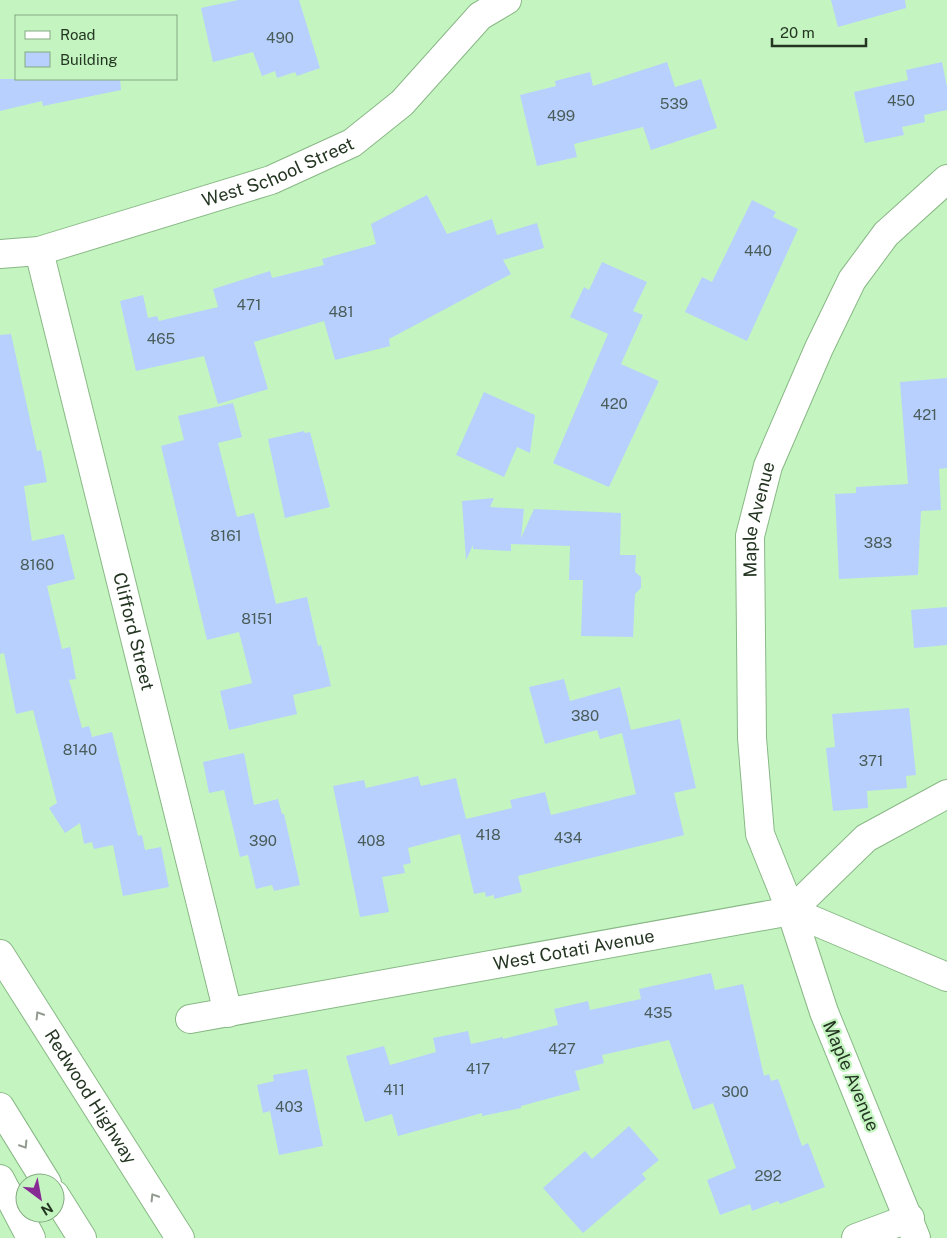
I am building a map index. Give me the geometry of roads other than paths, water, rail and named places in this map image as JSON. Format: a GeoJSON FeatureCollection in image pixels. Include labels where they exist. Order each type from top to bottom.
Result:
{"type":"FeatureCollection","features":[{"type":"Feature","properties":{"kind":"main road","name":"West School Street"},"geometry":{"type":"LineString","coordinates":[[0,254],[39,251],[271,180],[352,143],[402,103],[480,16],[507,0]]}},
{"type":"Feature","properties":{"kind":"main road","name":"Maple Avenue"},"geometry":{"type":"LineString","coordinates":[[913,1228],[824,1012],[791,911],[760,834],[752,738],[750,536],[768,466],[819,348],[852,280],[886,234],[947,179]]}},
{"type":"Feature","properties":{"kind":"main road","name":"Clifford Street"},"geometry":{"type":"LineString","coordinates":[[39,251],[228,1013]]}},
{"type":"Feature","properties":{"kind":"main road"},"geometry":{"type":"LineString","coordinates":[[947,794],[866,838],[791,911],[947,977]]}},
{"type":"Feature","properties":{"kind":"main road","name":"West Cotati Avenue"},"geometry":{"type":"LineString","coordinates":[[190,1020],[791,911]]}},
{"type":"Feature","properties":{"kind":"main road","name":"Redwood Highway"},"geometry":{"type":"LineString","coordinates":[[0,954],[180,1238]]}},
{"type":"Feature","properties":{"kind":"main road"},"geometry":{"type":"LineString","coordinates":[[0,1107],[41,1173]]}},
{"type":"Feature","properties":{"kind":"main road"},"geometry":{"type":"LineString","coordinates":[[0,1179],[31,1238]]}},
{"type":"Feature","properties":{"kind":"main road"},"geometry":{"type":"LineString","coordinates":[[65,1211],[82,1238]]}},
{"type":"Feature","properties":{"kind":"main road"},"geometry":{"type":"LineString","coordinates":[[856,1238],[913,1228]]}}]}
